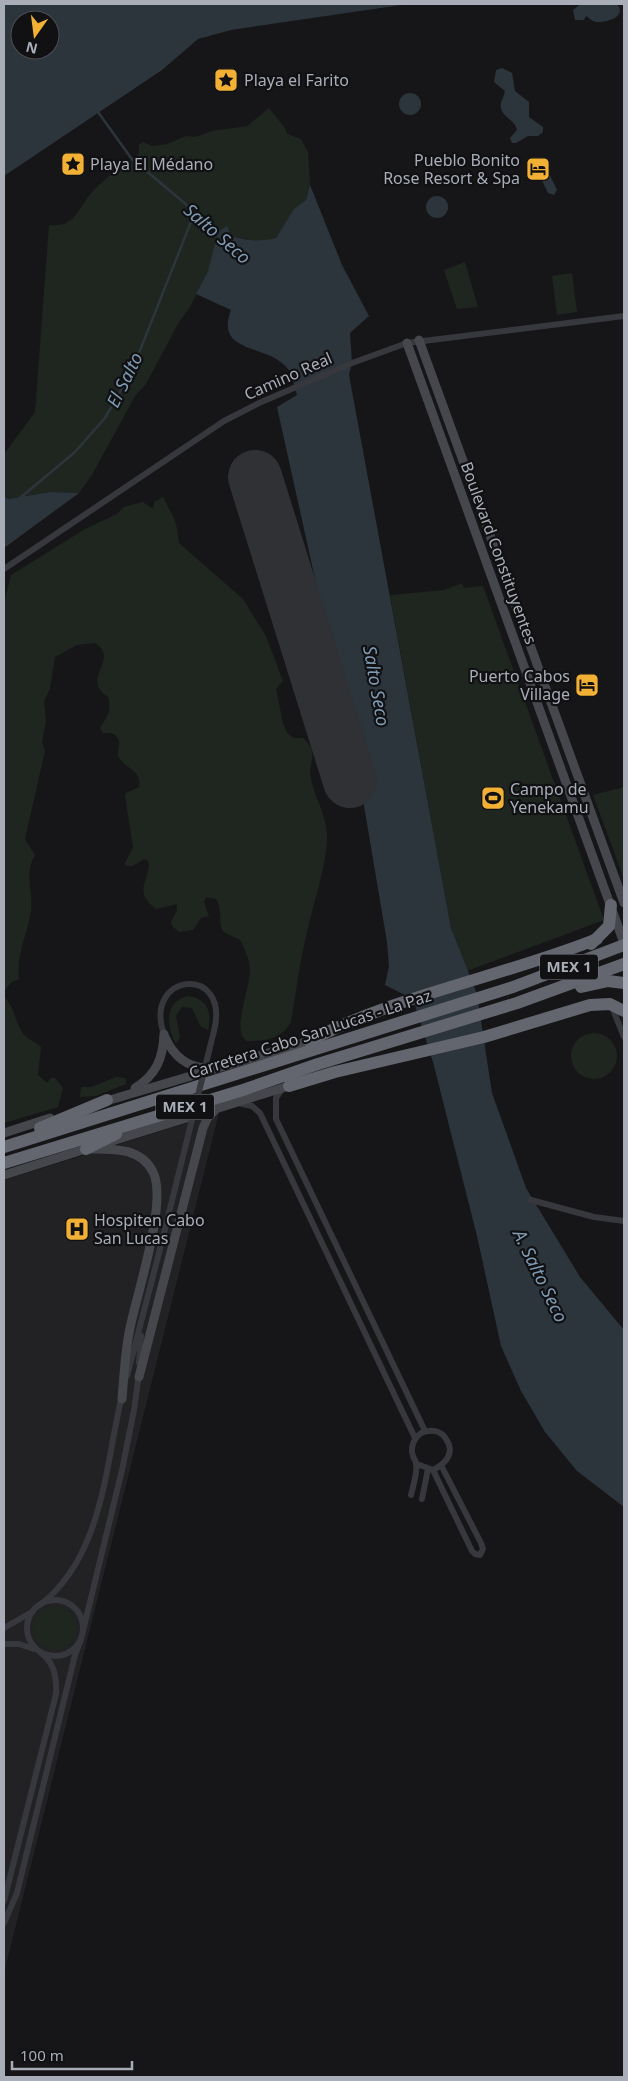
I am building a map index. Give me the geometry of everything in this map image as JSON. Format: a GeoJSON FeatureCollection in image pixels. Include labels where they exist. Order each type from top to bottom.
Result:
{"type":"FeatureCollection","features":[{"type":"Feature","properties":{"kind":"highway"},"geometry":{"type":"LineString","coordinates":[[535,980],[559,968],[607,930],[610,922],[611,905]]}},
{"type":"Feature","properties":{"kind":"highway"},"geometry":{"type":"LineString","coordinates":[[309,1041],[343,1023],[413,998],[597,939]]}},
{"type":"Feature","properties":{"kind":"highway","name":"Carretera Cabo San Lucas - La Paz"},"geometry":{"type":"LineString","coordinates":[[4,1145],[513,988],[624,944]]}},
{"type":"Feature","properties":{"kind":"highway","name":"Carretera Cabo San Lucas - La Paz"},"geometry":{"type":"LineString","coordinates":[[4,1162],[242,1090],[318,1064],[517,1003],[624,964]]}},
{"type":"Feature","properties":{"kind":"highway","name":"MEX 1"},"geometry":{"type":"LineString","coordinates":[[532,998],[600,982],[624,982]]}},
{"type":"Feature","properties":{"kind":"highway"},"geometry":{"type":"LineString","coordinates":[[287,1087],[344,1070],[484,1037],[590,1005],[610,1004],[624,1011]]}},
{"type":"Feature","properties":{"kind":"highway"},"geometry":{"type":"LineString","coordinates":[[309,1041],[359,1035]]}},
{"type":"Feature","properties":{"kind":"highway"},"geometry":{"type":"LineString","coordinates":[[287,1087],[318,1064]]}},
{"type":"Feature","properties":{"kind":"highway"},"geometry":{"type":"LineString","coordinates":[[4,1145],[107,1100]]}},
{"type":"Feature","properties":{"kind":"highway"},"geometry":{"type":"LineString","coordinates":[[86,1149],[148,1118]]}},
{"type":"Feature","properties":{"kind":"main road","name":"Boulevard Constituyentes"},"geometry":{"type":"LineString","coordinates":[[420,340],[624,902]]}},
{"type":"Feature","properties":{"kind":"main road","name":"Boulevard Constituyentes"},"geometry":{"type":"LineString","coordinates":[[407,343],[624,944]]}},
{"type":"Feature","properties":{"kind":"main road"},"geometry":{"type":"LineString","coordinates":[[164,1034],[170,1048],[182,1060],[196,1067],[214,1068]]}},
{"type":"Feature","properties":{"kind":"main road"},"geometry":{"type":"LineString","coordinates":[[125,1095],[144,1083],[155,1072],[161,1057],[164,1034]]}},
{"type":"Feature","properties":{"kind":"main road"},"geometry":{"type":"LineString","coordinates":[[4,1132],[309,1041]]}},
{"type":"Feature","properties":{"kind":"main road"},"geometry":{"type":"LineString","coordinates":[[4,1175],[287,1087]]}},
{"type":"Feature","properties":{"kind":"main road"},"geometry":{"type":"LineString","coordinates":[[139,1378],[203,1128],[208,1117],[222,1107]]}},
{"type":"Feature","properties":{"kind":"main road"},"geometry":{"type":"LineString","coordinates":[[86,1149],[116,1148],[138,1156],[153,1171],[157,1187],[152,1231],[130,1329],[122,1399]]}},
{"type":"Feature","properties":{"kind":"street","name":"Camino Real"},"geometry":{"type":"LineString","coordinates":[[4,569],[238,413],[384,350],[420,340],[624,316]]}},
{"type":"Feature","properties":{"kind":"street"},"geometry":{"type":"LineString","coordinates":[[4,1628],[26,1616],[69,1576],[85,1546],[110,1461],[122,1399],[214,1031],[218,1009],[214,997],[202,988],[187,984],[170,991],[162,1004],[159,1018],[164,1034]]}},
{"type":"Feature","properties":{"kind":"street"},"geometry":{"type":"LineString","coordinates":[[610,1004],[624,1037]]}},
{"type":"Feature","properties":{"kind":"street"},"geometry":{"type":"LineString","coordinates":[[287,1087],[276,1098],[276,1119],[425,1431]]}},
{"type":"Feature","properties":{"kind":"street"},"geometry":{"type":"LineString","coordinates":[[234,1103],[248,1105],[259,1112],[415,1438],[412,1450],[417,1464],[411,1495]]}},
{"type":"Feature","properties":{"kind":"street"},"geometry":{"type":"LineString","coordinates":[[531,1200],[594,1217],[624,1221]]}},
{"type":"Feature","properties":{"kind":"street"},"geometry":{"type":"LineString","coordinates":[[331,1259],[342,1256]]}},
{"type":"Feature","properties":{"kind":"street"},"geometry":{"type":"LineString","coordinates":[[4,1923],[17,1893],[122,1470],[139,1378],[142,1320]]}},
{"type":"Feature","properties":{"kind":"street"},"geometry":{"type":"LineString","coordinates":[[390,1385],[401,1379]]}},
{"type":"Feature","properties":{"kind":"street"},"geometry":{"type":"LineString","coordinates":[[415,1438],[425,1431],[437,1432],[447,1439],[450,1452],[448,1458],[441,1465],[430,1469],[417,1464]]}},
{"type":"Feature","properties":{"kind":"street"},"geometry":{"type":"LineString","coordinates":[[430,1469],[472,1551],[480,1555],[483,1549],[481,1543],[441,1465]]}},
{"type":"Feature","properties":{"kind":"street"},"geometry":{"type":"LineString","coordinates":[[422,1498],[430,1469]]}},
{"type":"Feature","properties":{"kind":"street"},"geometry":{"type":"LineString","coordinates":[[4,1901],[56,1694],[54,1671],[49,1660],[30,1641],[27,1629],[29,1619],[37,1607],[55,1600],[68,1604],[80,1615],[83,1631]]}},
{"type":"Feature","properties":{"kind":"street"},"geometry":{"type":"LineString","coordinates":[[4,1644],[23,1645],[52,1656],[64,1655],[73,1650],[81,1640]]}},
{"type":"Feature","properties":{"kind":"shaded area"},"geometry":{"type":"Polygon","coordinates":[[[269,108],[285,128],[287,134],[301,139],[308,152],[310,185],[306,200],[294,210],[276,238],[259,242],[231,236],[213,254],[208,271],[190,307],[179,322],[146,384],[135,396],[92,475],[79,493],[50,492],[8,499],[4,496],[4,454],[35,412],[49,225],[58,225],[71,220],[98,186],[121,166],[139,154],[139,145],[142,142],[153,146],[167,144],[186,136],[195,137],[212,131],[247,126],[269,108]]]}},
{"type":"Feature","properties":{"kind":"shaded area"},"geometry":{"type":"Polygon","coordinates":[[[465,262],[478,307],[457,309],[444,270],[465,262]]]}},
{"type":"Feature","properties":{"kind":"shaded area"},"geometry":{"type":"Polygon","coordinates":[[[572,273],[577,312],[557,315],[552,276],[572,273]]]}},
{"type":"Feature","properties":{"kind":"shaded area"},"geometry":{"type":"Polygon","coordinates":[[[163,497],[176,523],[179,543],[243,599],[266,636],[283,681],[276,689],[287,733],[294,738],[303,738],[311,748],[311,779],[323,813],[327,845],[320,883],[300,965],[291,1022],[283,1032],[272,1038],[247,1041],[242,1036],[241,1018],[250,967],[241,941],[223,931],[216,899],[206,897],[204,902],[209,916],[201,918],[193,930],[179,932],[173,927],[171,922],[177,910],[177,904],[156,909],[144,896],[144,884],[149,867],[148,861],[144,859],[133,866],[126,866],[125,863],[133,847],[125,796],[126,793],[139,787],[139,782],[136,774],[118,756],[119,740],[116,735],[103,733],[100,728],[107,717],[109,706],[108,697],[100,690],[97,683],[104,656],[102,649],[95,643],[77,645],[55,657],[50,689],[44,701],[46,721],[42,742],[45,751],[25,839],[35,855],[29,875],[31,910],[19,960],[19,979],[12,982],[4,991],[4,603],[11,575],[85,529],[117,514],[124,507],[143,502],[153,509],[154,502],[163,497]]]}},
{"type":"Feature","properties":{"kind":"shaded area","name":"Campo de Yenekamu"},"geometry":{"type":"Polygon","coordinates":[[[462,583],[464,588],[483,586],[604,920],[467,971],[451,928],[390,595],[444,590],[462,583]]]}},
{"type":"Feature","properties":{"kind":"shaded area"},"geometry":{"type":"Polygon","coordinates":[[[624,787],[624,879],[593,795],[624,787]]]}},
{"type":"Feature","properties":{"kind":"shaded area"},"geometry":{"type":"Polygon","coordinates":[[[188,996],[200,1000],[207,1007],[209,1012],[208,1030],[201,1027],[192,1008],[182,1007],[176,1016],[180,1037],[176,1044],[170,1030],[169,1016],[175,1003],[188,996]]]}},
{"type":"Feature","properties":{"kind":"shaded area"},"geometry":{"type":"Polygon","coordinates":[[[4,997],[8,1001],[22,1032],[41,1047],[38,1075],[47,1083],[51,1078],[55,1078],[63,1088],[58,1107],[4,1123],[4,997]]]}},
{"type":"Feature","properties":{"kind":"shaded area"},"geometry":{"type":"Polygon","coordinates":[[[599,1033],[611,1039],[616,1047],[616,1065],[611,1073],[603,1078],[589,1079],[577,1073],[572,1065],[571,1051],[577,1039],[585,1034],[599,1033]]]}},
{"type":"Feature","properties":{"kind":"shaded area"},"geometry":{"type":"Polygon","coordinates":[[[116,1077],[126,1078],[126,1084],[96,1096],[80,1097],[81,1087],[91,1087],[116,1077]]]}},
{"type":"Feature","properties":{"kind":"shaded area"},"geometry":{"type":"Polygon","coordinates":[[[219,1113],[4,1973],[4,1180],[219,1113]]]}},
{"type":"Feature","properties":{"kind":"shaded area"},"geometry":{"type":"Polygon","coordinates":[[[51,1606],[59,1606],[71,1612],[77,1628],[71,1644],[59,1650],[51,1650],[39,1644],[33,1632],[33,1624],[39,1612],[51,1606]]]}},
{"type":"Feature","properties":{"kind":"water"},"geometry":{"type":"Polygon","coordinates":[[[4,4],[408,4],[231,30],[198,39],[162,70],[4,176],[4,4]]]}},
{"type":"Feature","properties":{"kind":"water"},"geometry":{"type":"Polygon","coordinates":[[[581,4],[617,4],[620,12],[618,16],[601,22],[593,21],[586,16],[584,20],[575,20],[573,10],[581,4]]]}},
{"type":"Feature","properties":{"kind":"water"},"geometry":{"type":"Polygon","coordinates":[[[502,68],[512,73],[515,91],[529,102],[529,117],[543,127],[543,132],[538,136],[528,136],[516,143],[512,143],[510,138],[517,130],[516,126],[502,111],[501,103],[505,91],[494,82],[496,70],[502,68]]]}},
{"type":"Feature","properties":{"kind":"water"},"geometry":{"type":"Polygon","coordinates":[[[410,93],[418,96],[421,104],[418,112],[410,115],[402,112],[399,104],[402,96],[410,93]]]}},
{"type":"Feature","properties":{"kind":"water"},"geometry":{"type":"Polygon","coordinates":[[[539,164],[545,165],[557,190],[554,195],[548,193],[537,170],[539,164]]]}},
{"type":"Feature","properties":{"kind":"water","name":"A. Salto Seco"},"geometry":{"type":"Polygon","coordinates":[[[310,185],[342,265],[369,316],[350,333],[352,363],[349,375],[451,928],[477,994],[492,1093],[526,1188],[580,1277],[624,1330],[624,1507],[577,1471],[545,1432],[521,1391],[501,1346],[477,1236],[433,1062],[413,999],[385,985],[389,966],[387,942],[360,782],[277,407],[297,395],[290,372],[279,361],[269,355],[237,342],[230,335],[228,324],[231,310],[196,294],[208,271],[218,232],[227,226],[231,236],[237,238],[264,240],[276,238],[294,209],[306,200],[310,185]]]}},
{"type":"Feature","properties":{"kind":"water"},"geometry":{"type":"Polygon","coordinates":[[[437,196],[445,199],[448,207],[445,215],[437,218],[429,215],[426,207],[429,199],[437,196]]]}},
{"type":"Feature","properties":{"kind":"water"},"geometry":{"type":"Polygon","coordinates":[[[50,492],[79,493],[4,548],[4,496],[8,499],[50,492]]]}},
{"type":"Feature","properties":{"kind":"waterway","name":"Salto Seco"},"geometry":{"type":"LineString","coordinates":[[98,112],[131,158],[220,233]]}},
{"type":"Feature","properties":{"kind":"waterway","name":"El Salto"},"geometry":{"type":"LineString","coordinates":[[20,498],[75,452],[105,418],[131,373],[195,212]]}},
{"type":"Feature","properties":{"kind":"runway"},"geometry":{"type":"LineString","coordinates":[[255,477],[350,781]]}},
{"type":"Feature","properties":{"kind":"place","name":"Playa el Farito"},"geometry":{"type":"Point","coordinates":[226,80]}},
{"type":"Feature","properties":{"kind":"place","name":"Playa El Médano"},"geometry":{"type":"Point","coordinates":[73,164]}},
{"type":"Feature","properties":{"kind":"place","name":"Pueblo Bonito Rose Resort & Spa"},"geometry":{"type":"Point","coordinates":[538,169]}},
{"type":"Feature","properties":{"kind":"place","name":"Puerto Cabos Village"},"geometry":{"type":"Point","coordinates":[587,685]}},
{"type":"Feature","properties":{"kind":"place","name":"Campo de Yenekamu"},"geometry":{"type":"Point","coordinates":[493,798]}},
{"type":"Feature","properties":{"kind":"place","name":"Hospiten Cabo San Lucas"},"geometry":{"type":"Point","coordinates":[77,1229]}}]}
